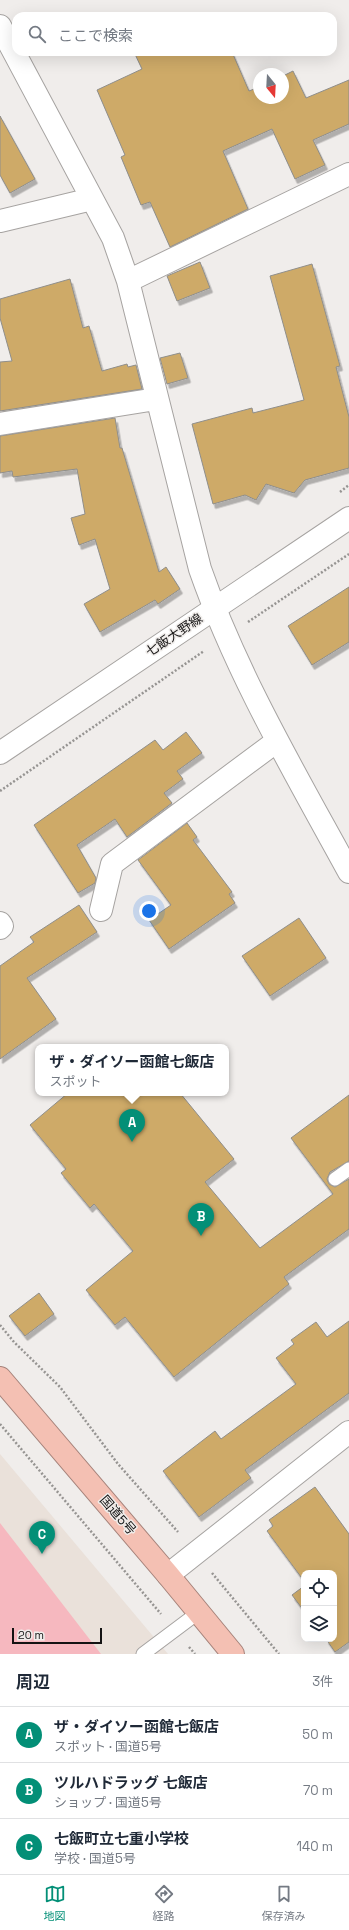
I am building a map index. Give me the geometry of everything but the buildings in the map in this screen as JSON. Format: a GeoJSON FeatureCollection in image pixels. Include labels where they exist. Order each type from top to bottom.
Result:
{"type":"FeatureCollection","features":[{"type":"Feature","properties":{"kind":"highway","name":"国道5号"},"geometry":{"type":"LineString","coordinates":[[0,1378],[168,1575],[233,1654]]}},
{"type":"Feature","properties":{"kind":"street"},"geometry":{"type":"LineString","coordinates":[[0,26],[12,49]]}},
{"type":"Feature","properties":{"kind":"street"},"geometry":{"type":"LineString","coordinates":[[16,56],[113,238],[128,281],[156,399],[200,569],[214,609],[277,741],[349,872]]}},
{"type":"Feature","properties":{"kind":"street"},"geometry":{"type":"LineString","coordinates":[[128,281],[349,174]]}},
{"type":"Feature","properties":{"kind":"street"},"geometry":{"type":"LineString","coordinates":[[0,221],[92,199]]}},
{"type":"Feature","properties":{"kind":"street"},"geometry":{"type":"LineString","coordinates":[[0,424],[156,399]]}},
{"type":"Feature","properties":{"kind":"street","name":"七飯大野線"},"geometry":{"type":"LineString","coordinates":[[0,753],[349,518]]}},
{"type":"Feature","properties":{"kind":"street"},"geometry":{"type":"LineString","coordinates":[[101,910],[112,864],[277,741]]}},
{"type":"Feature","properties":{"kind":"street"},"geometry":{"type":"LineString","coordinates":[[0,923],[2,926],[0,928]]}},
{"type":"Feature","properties":{"kind":"street"},"geometry":{"type":"LineString","coordinates":[[168,1575],[349,1432]]}},
{"type":"Feature","properties":{"kind":"lane"},"geometry":{"type":"LineString","coordinates":[[335,1179],[349,1169]]}},
{"type":"Feature","properties":{"kind":"lane"},"geometry":{"type":"LineString","coordinates":[[143,1654],[199,1612]]}},
{"type":"Feature","properties":{"kind":"path"},"geometry":{"type":"LineString","coordinates":[[0,791],[349,554]]}},
{"type":"Feature","properties":{"kind":"path"},"geometry":{"type":"LineString","coordinates":[[0,1325],[14,1342],[60,1387],[118,1464],[196,1553],[279,1654]]}},
{"type":"Feature","properties":{"kind":"path"},"geometry":{"type":"LineString","coordinates":[[0,1424],[195,1654]]}},
{"type":"Feature","properties":{"kind":"shaded area"},"geometry":{"type":"Polygon","coordinates":[[[0,1454],[168,1654],[0,1654],[0,1454]]]}},
{"type":"Feature","properties":{"kind":"shaded area"},"geometry":{"type":"Polygon","coordinates":[[[0,1523],[101,1654],[0,1654],[0,1523]]]}},
{"type":"Feature","properties":{"kind":"place","name":"ザ・ダイソー函館七飯店"},"geometry":{"type":"Point","coordinates":[132,1142]}},
{"type":"Feature","properties":{"kind":"place","name":"ツルハドラッグ 七飯店"},"geometry":{"type":"Point","coordinates":[201,1236]}},
{"type":"Feature","properties":{"kind":"place","name":"七飯町立七重小学校"},"geometry":{"type":"Point","coordinates":[42,1554]}}]}
